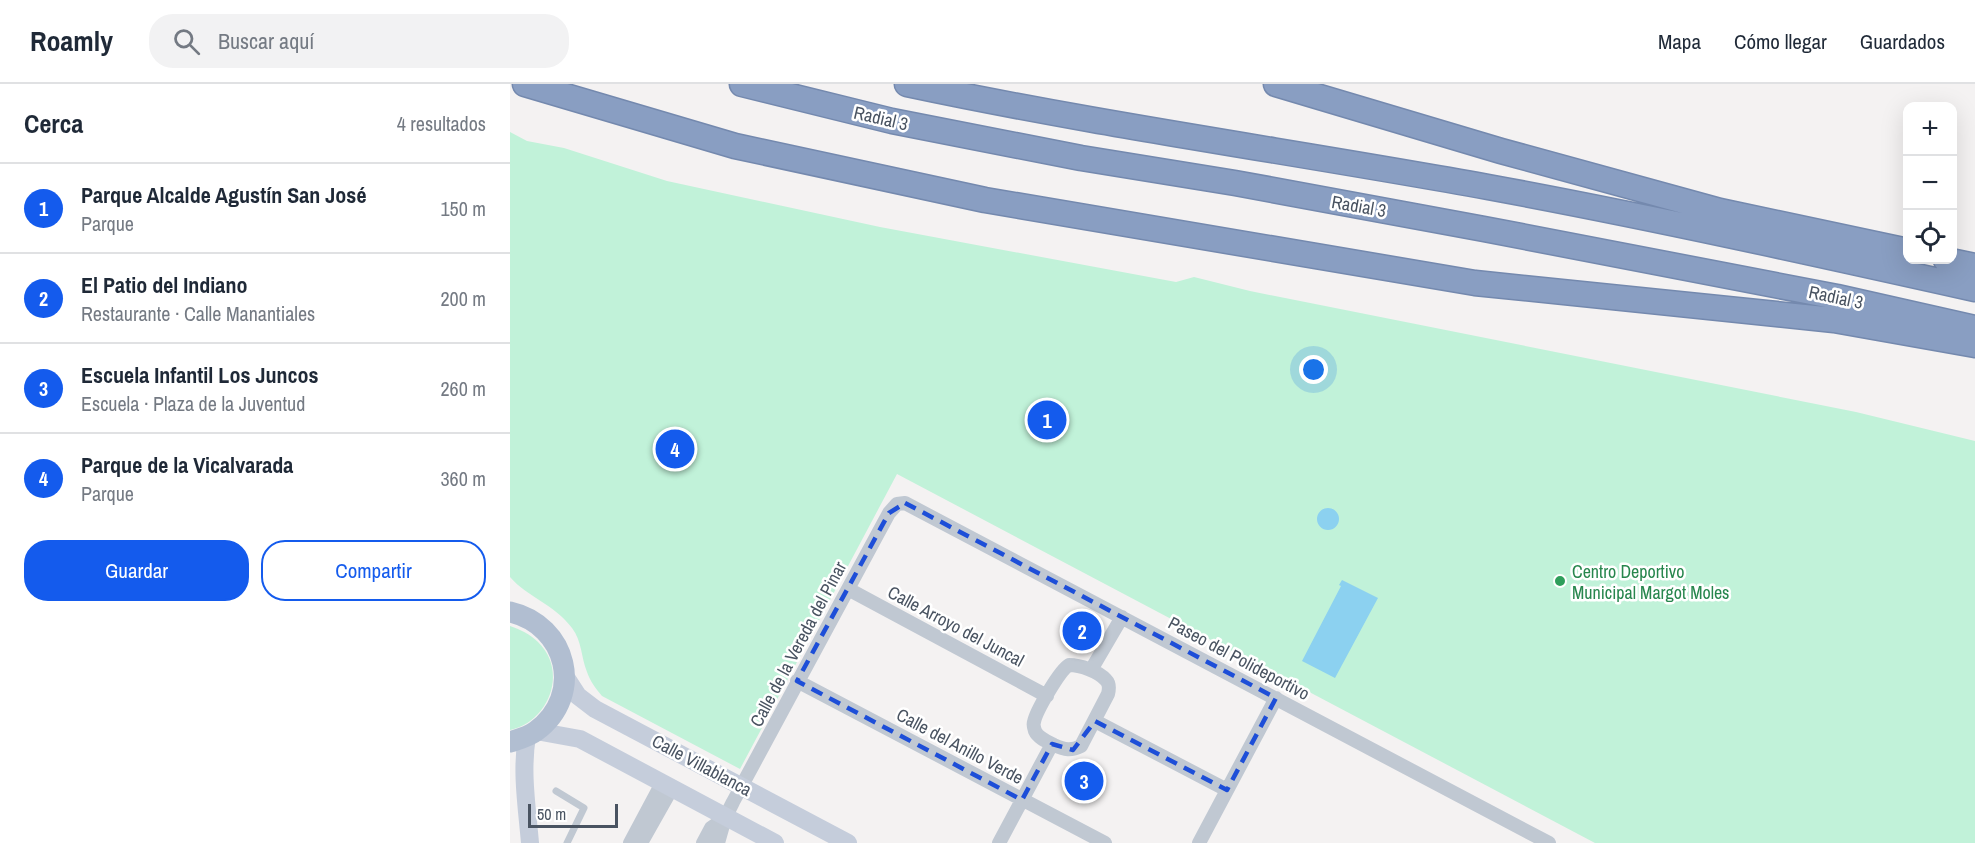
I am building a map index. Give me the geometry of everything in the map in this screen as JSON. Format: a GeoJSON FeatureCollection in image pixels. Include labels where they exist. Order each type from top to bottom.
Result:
{"type":"FeatureCollection","features":[{"type":"Feature","properties":{"kind":"highway"},"geometry":{"type":"LineString","coordinates":[[525,84],[735,146],[985,200],[1475,283],[1834,320],[1975,345]]}},
{"type":"Feature","properties":{"kind":"highway","name":"Radial 3"},"geometry":{"type":"LineString","coordinates":[[742,84],[892,121],[1081,158],[1235,183],[1484,229],[1837,297],[1975,328]]}},
{"type":"Feature","properties":{"kind":"highway","name":"Radial 3"},"geometry":{"type":"LineString","coordinates":[[907,84],[1088,120],[1491,188],[1845,260],[1975,289]]}},
{"type":"Feature","properties":{"kind":"highway"},"geometry":{"type":"LineString","coordinates":[[1276,84],[1501,151],[1720,211],[1903,250]]}},
{"type":"Feature","properties":{"kind":"highway"},"geometry":{"type":"LineString","coordinates":[[1957,262],[1975,266]]}},
{"type":"Feature","properties":{"kind":"main road"},"geometry":{"type":"LineString","coordinates":[[511,611],[529,618],[544,628],[555,642],[562,658],[565,676],[563,692],[557,707],[548,720],[524,736],[524,778],[530,843]]}},
{"type":"Feature","properties":{"kind":"main road","name":"Calle Villablanca"},"geometry":{"type":"LineString","coordinates":[[565,676],[578,696],[595,709],[848,843]]}},
{"type":"Feature","properties":{"kind":"main road","name":"Calle Villablanca"},"geometry":{"type":"LineString","coordinates":[[524,736],[580,739],[775,843]]}},
{"type":"Feature","properties":{"kind":"street","name":"Calle de la Vereda del Pinar"},"geometry":{"type":"LineString","coordinates":[[725,818],[889,513],[897,504],[905,503],[912,507]]}},
{"type":"Feature","properties":{"kind":"street","name":"Paseo del Polideportivo"},"geometry":{"type":"LineString","coordinates":[[912,507],[1549,843]]}},
{"type":"Feature","properties":{"kind":"street","name":"Calle Arroyo del Juncal"},"geometry":{"type":"LineString","coordinates":[[848,589],[1047,696]]}},
{"type":"Feature","properties":{"kind":"street"},"geometry":{"type":"LineString","coordinates":[[1090,670],[1122,617]]}},
{"type":"Feature","properties":{"kind":"street"},"geometry":{"type":"LineString","coordinates":[[1076,665],[1090,670],[1107,680],[1109,687],[1108,694],[1081,746],[1073,750],[1064,749],[1038,735],[1034,729],[1034,721],[1063,668],[1076,665]]}},
{"type":"Feature","properties":{"kind":"street","name":"Calle del Anillo Verde"},"geometry":{"type":"LineString","coordinates":[[798,681],[1106,843]]}},
{"type":"Feature","properties":{"kind":"street"},"geometry":{"type":"LineString","coordinates":[[1199,843],[1276,698]]}},
{"type":"Feature","properties":{"kind":"street"},"geometry":{"type":"LineString","coordinates":[[1095,721],[1227,790]]}},
{"type":"Feature","properties":{"kind":"street"},"geometry":{"type":"LineString","coordinates":[[999,843],[1052,744]]}},
{"type":"Feature","properties":{"kind":"street"},"geometry":{"type":"LineString","coordinates":[[630,843],[667,785]]}},
{"type":"Feature","properties":{"kind":"street"},"geometry":{"type":"LineString","coordinates":[[641,843],[667,785]]}},
{"type":"Feature","properties":{"kind":"street"},"geometry":{"type":"LineString","coordinates":[[703,843],[711,828],[725,818]]}},
{"type":"Feature","properties":{"kind":"street"},"geometry":{"type":"LineString","coordinates":[[718,843],[725,818]]}},
{"type":"Feature","properties":{"kind":"lane"},"geometry":{"type":"LineString","coordinates":[[556,791],[584,808],[567,843]]}},
{"type":"Feature","properties":{"kind":"highlighted area"},"geometry":{"type":"Polygon","coordinates":[[[905,503],[1276,698],[1227,790],[1095,721],[1073,750],[1052,744],[1022,800],[797,681],[889,513],[905,503]]]}},
{"type":"Feature","properties":{"kind":"green space"},"geometry":{"type":"Polygon","coordinates":[[[510,132],[527,141],[564,148],[667,181],[880,227],[1176,282],[1194,277],[1250,291],[1856,412],[1975,441],[1975,843],[1595,843],[897,474],[740,769],[602,696],[588,675],[578,638],[572,628],[557,613],[524,590],[510,577],[510,132]]]}},
{"type":"Feature","properties":{"kind":"green space"},"geometry":{"type":"Polygon","coordinates":[[[510,626],[525,632],[538,642],[547,654],[552,667],[553,681],[544,707],[535,717],[510,730],[510,626]]]}},
{"type":"Feature","properties":{"kind":"water"},"geometry":{"type":"Polygon","coordinates":[[[1324,508],[1332,508],[1339,515],[1339,523],[1332,530],[1324,530],[1317,523],[1317,515],[1324,508]]]}},
{"type":"Feature","properties":{"kind":"water"},"geometry":{"type":"Polygon","coordinates":[[[1342,580],[1378,598],[1335,678],[1302,661],[1342,580]]]}},
{"type":"Feature","properties":{"kind":"place","name":"Parque Alcalde Agustín San José"},"geometry":{"type":"Point","coordinates":[1047,420]}},
{"type":"Feature","properties":{"kind":"place","name":"Parque de la Vicalvarada"},"geometry":{"type":"Point","coordinates":[675,449]}},
{"type":"Feature","properties":{"kind":"place","name":"Centro Deportivo Municipal Margot Moles"},"geometry":{"type":"Point","coordinates":[1560,581]}},
{"type":"Feature","properties":{"kind":"place","name":"El Patio del Indiano"},"geometry":{"type":"Point","coordinates":[1082,631]}},
{"type":"Feature","properties":{"kind":"place","name":"Escuela Infantil Los Juncos"},"geometry":{"type":"Point","coordinates":[1084,781]}}]}
